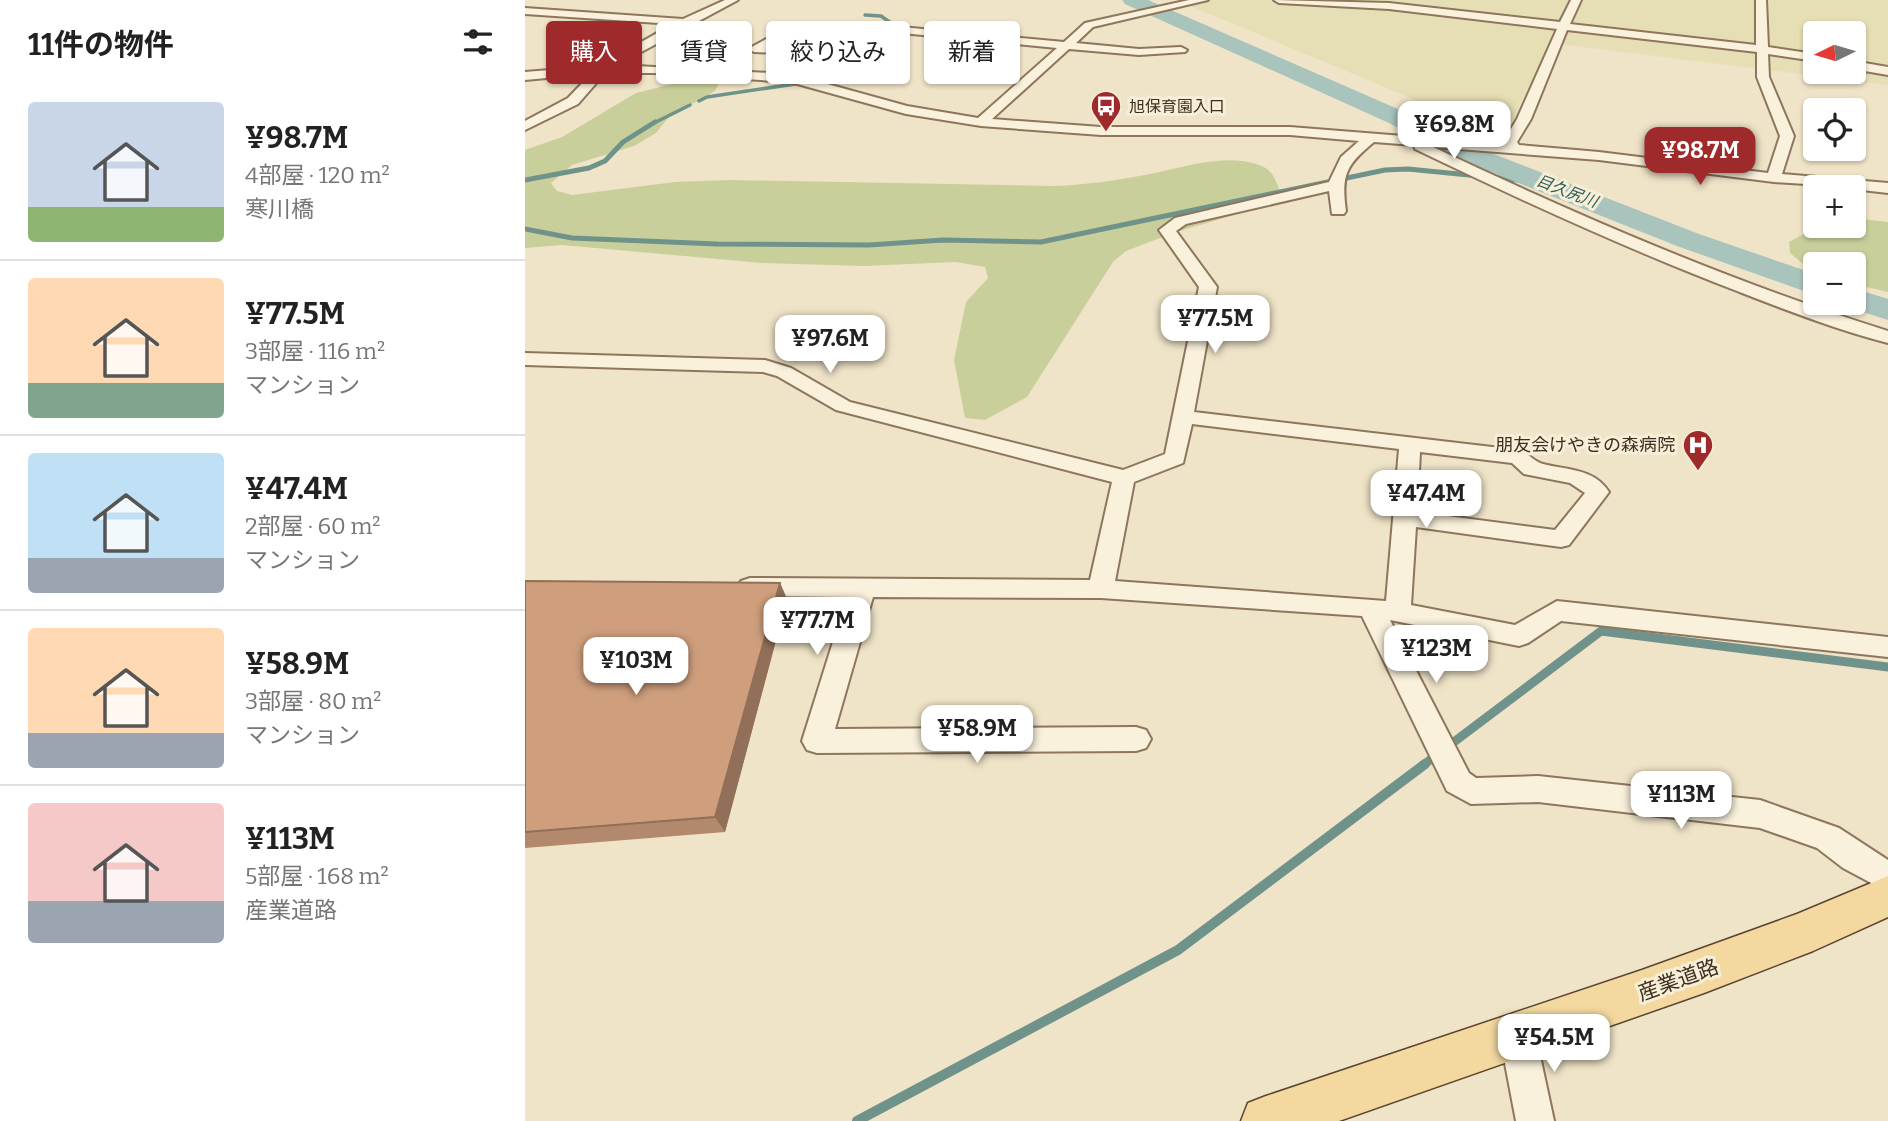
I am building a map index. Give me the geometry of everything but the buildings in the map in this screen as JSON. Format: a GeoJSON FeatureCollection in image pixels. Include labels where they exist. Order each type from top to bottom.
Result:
{"type":"FeatureCollection","features":[{"type":"Feature","properties":{"kind":"main road","name":"産業道路"},"geometry":{"type":"LineString","coordinates":[[1266,1121],[1518,1037],[1735,960],[1844,917],[1888,896]]}},
{"type":"Feature","properties":{"kind":"street"},"geometry":{"type":"LineString","coordinates":[[687,21],[733,0]]}},
{"type":"Feature","properties":{"kind":"street"},"geometry":{"type":"LineString","coordinates":[[981,122],[1064,45],[1090,25],[1203,0]]}},
{"type":"Feature","properties":{"kind":"street"},"geometry":{"type":"LineString","coordinates":[[1279,0],[1388,6],[1803,56]]}},
{"type":"Feature","properties":{"kind":"street"},"geometry":{"type":"LineString","coordinates":[[1514,148],[1510,142],[1524,119],[1576,0]]}},
{"type":"Feature","properties":{"kind":"street"},"geometry":{"type":"LineString","coordinates":[[1761,0],[1761,49],[1765,86],[1787,136],[1774,178]]}},
{"type":"Feature","properties":{"kind":"street"},"geometry":{"type":"LineString","coordinates":[[525,11],[670,21]]}},
{"type":"Feature","properties":{"kind":"street"},"geometry":{"type":"LineString","coordinates":[[910,31],[1139,52],[1181,50]]}},
{"type":"Feature","properties":{"kind":"street"},"geometry":{"type":"LineString","coordinates":[[766,43],[754,50],[766,50]]}},
{"type":"Feature","properties":{"kind":"street"},"geometry":{"type":"LineString","coordinates":[[1866,67],[1888,71]]}},
{"type":"Feature","properties":{"kind":"street"},"geometry":{"type":"LineString","coordinates":[[525,68],[546,69]]}},
{"type":"Feature","properties":{"kind":"street"},"geometry":{"type":"LineString","coordinates":[[642,71],[766,77]]}},
{"type":"Feature","properties":{"kind":"street"},"geometry":{"type":"LineString","coordinates":[[525,76],[546,74]]}},
{"type":"Feature","properties":{"kind":"street"},"geometry":{"type":"LineString","coordinates":[[525,125],[573,101],[588,84]]}},
{"type":"Feature","properties":{"kind":"street"},"geometry":{"type":"LineString","coordinates":[[819,84],[906,110],[981,122],[1101,131],[1234,129],[1372,137],[1514,148],[1774,178],[1888,188]]}},
{"type":"Feature","properties":{"kind":"street"},"geometry":{"type":"LineString","coordinates":[[1338,211],[1334,185],[1339,168],[1372,137]]}},
{"type":"Feature","properties":{"kind":"street"},"geometry":{"type":"LineString","coordinates":[[1410,140],[1638,247],[1764,295],[1888,337]]}},
{"type":"Feature","properties":{"kind":"street"},"geometry":{"type":"LineString","coordinates":[[525,359],[765,366],[784,372],[843,406],[1124,478],[1175,458],[1208,287],[1167,230],[1181,221],[1334,185]]}},
{"type":"Feature","properties":{"kind":"street"},"geometry":{"type":"LineString","coordinates":[[1183,417],[1518,457],[1532,469],[1577,477],[1598,492],[1561,539],[1405,518]]}},
{"type":"Feature","properties":{"kind":"street"},"geometry":{"type":"LineString","coordinates":[[1398,612],[1410,444]]}},
{"type":"Feature","properties":{"kind":"street"},"geometry":{"type":"LineString","coordinates":[[1101,589],[1124,478]]}},
{"type":"Feature","properties":{"kind":"street"},"geometry":{"type":"LineString","coordinates":[[728,587],[1101,589],[1370,607],[1519,636],[1557,611],[1888,647]]}},
{"type":"Feature","properties":{"kind":"street"},"geometry":{"type":"LineString","coordinates":[[863,587],[817,741],[1136,739]]}},
{"type":"Feature","properties":{"kind":"street"},"geometry":{"type":"LineString","coordinates":[[1370,607],[1458,782],[1471,791],[1538,789],[1760,814],[1828,838],[1853,858],[1888,877]]}},
{"type":"Feature","properties":{"kind":"street"},"geometry":{"type":"LineString","coordinates":[[1518,1037],[1535,1121]]}},
{"type":"Feature","properties":{"kind":"shaded area"},"geometry":{"type":"Polygon","coordinates":[[[1176,0],[1888,0],[1888,85],[1866,82],[1866,21],[1803,21],[1803,74],[1550,43],[1504,137],[1176,0]]]}},
{"type":"Feature","properties":{"kind":"green space"},"geometry":{"type":"Polygon","coordinates":[[[672,84],[718,84],[715,91],[669,117],[656,133],[634,146],[572,165],[551,183],[557,191],[572,195],[675,182],[730,180],[1078,185],[1206,162],[1234,160],[1266,168],[1274,177],[1280,191],[1268,205],[1173,233],[1126,251],[1113,262],[1027,397],[985,420],[965,418],[954,360],[966,302],[988,278],[985,267],[956,262],[865,266],[762,263],[562,245],[525,248],[525,150],[562,137],[636,93],[672,84]]]}},
{"type":"Feature","properties":{"kind":"green space"},"geometry":{"type":"Polygon","coordinates":[[[1866,219],[1888,222],[1888,292],[1866,287],[1866,252],[1803,252],[1803,264],[1790,253],[1789,242],[1803,234],[1803,238],[1866,238],[1866,219]]]}},
{"type":"Feature","properties":{"kind":"waterway","name":"目久尻川"},"geometry":{"type":"LineString","coordinates":[[1132,0],[1398,118],[1472,155],[1688,240],[1803,281]]}},
{"type":"Feature","properties":{"kind":"waterway"},"geometry":{"type":"LineString","coordinates":[[865,15],[881,16],[888,21]]}},
{"type":"Feature","properties":{"kind":"waterway"},"geometry":{"type":"LineString","coordinates":[[699,101],[707,97],[795,84]]}},
{"type":"Feature","properties":{"kind":"waterway"},"geometry":{"type":"LineString","coordinates":[[652,124],[690,105]]}},
{"type":"Feature","properties":{"kind":"waterway"},"geometry":{"type":"LineString","coordinates":[[525,180],[589,168],[605,161],[623,142],[655,122]]}},
{"type":"Feature","properties":{"kind":"waterway"},"geometry":{"type":"LineString","coordinates":[[525,229],[572,238],[717,244],[869,245],[943,240],[1041,242],[1385,170],[1408,169],[1479,176]]}},
{"type":"Feature","properties":{"kind":"waterway"},"geometry":{"type":"LineString","coordinates":[[1492,177],[1543,183]]}},
{"type":"Feature","properties":{"kind":"waterway","name":"目久尻川"},"geometry":{"type":"LineString","coordinates":[[1866,302],[1888,310]]}},
{"type":"Feature","properties":{"kind":"waterway"},"geometry":{"type":"LineString","coordinates":[[1422,766],[1601,631],[1888,667]]}},
{"type":"Feature","properties":{"kind":"waterway"},"geometry":{"type":"LineString","coordinates":[[857,1121],[1178,950],[1425,764]]}},
{"type":"Feature","properties":{"kind":"place","name":"旭保育園入口"},"geometry":{"type":"Point","coordinates":[1106,133]}},
{"type":"Feature","properties":{"kind":"place","name":"朋友会けやきの森病院"},"geometry":{"type":"Point","coordinates":[1698,472]}}]}
